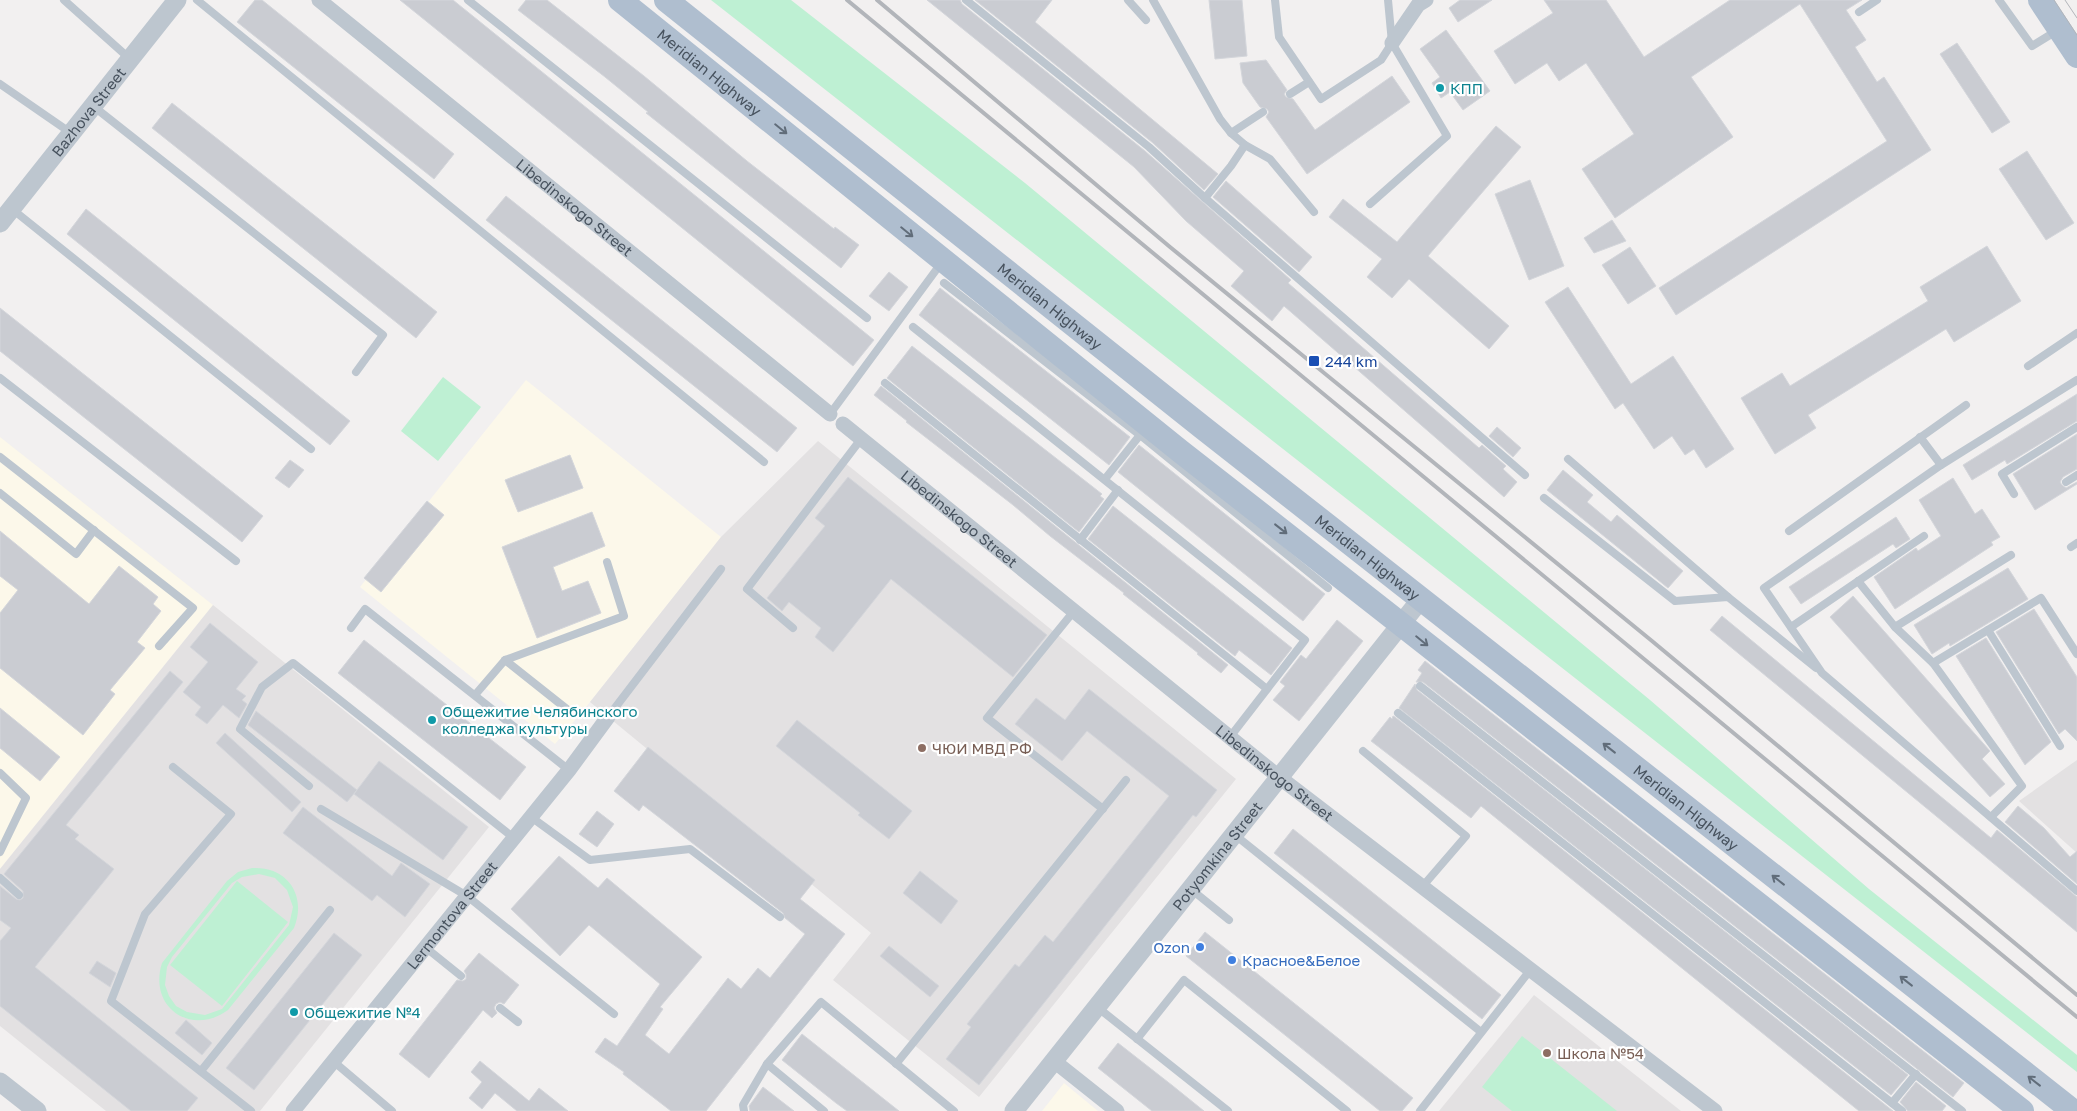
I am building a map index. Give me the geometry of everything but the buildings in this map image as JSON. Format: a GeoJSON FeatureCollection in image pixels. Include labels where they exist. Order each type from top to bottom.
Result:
{"type":"FeatureCollection","features":[{"type":"Feature","properties":{"kind":"main road","name":"Meridian Highway"},"geometry":{"type":"LineString","coordinates":[[620,0],[944,272],[1172,445],[2022,1111]]}},
{"type":"Feature","properties":{"kind":"main road","name":"Meridian Highway"},"geometry":{"type":"LineString","coordinates":[[666,0],[1421,599],[2072,1111]]}},
{"type":"Feature","properties":{"kind":"main road"},"geometry":{"type":"LineString","coordinates":[[2040,0],[2077,56]]}},
{"type":"Feature","properties":{"kind":"street","name":"Bazhova Street"},"geometry":{"type":"LineString","coordinates":[[6,216],[177,0]]}},
{"type":"Feature","properties":{"kind":"street","name":"Libedinskogo Street"},"geometry":{"type":"LineString","coordinates":[[319,0],[830,414]]}},
{"type":"Feature","properties":{"kind":"street"},"geometry":{"type":"LineString","coordinates":[[1392,43],[1418,5],[1426,0]]}},
{"type":"Feature","properties":{"kind":"street","name":"Libedinskogo Street"},"geometry":{"type":"LineString","coordinates":[[843,424],[1279,777],[1715,1111]]}},
{"type":"Feature","properties":{"kind":"street","name":"Potyomkina Street"},"geometry":{"type":"LineString","coordinates":[[1014,1111],[1421,599]]}},
{"type":"Feature","properties":{"kind":"street","name":"Lermontova Street"},"geometry":{"type":"LineString","coordinates":[[293,1111],[569,770],[608,717]]}},
{"type":"Feature","properties":{"kind":"street"},"geometry":{"type":"LineString","coordinates":[[1054,1061],[1117,1111]]}},
{"type":"Feature","properties":{"kind":"street"},"geometry":{"type":"LineString","coordinates":[[0,1082],[37,1111]]}},
{"type":"Feature","properties":{"kind":"lane"},"geometry":{"type":"LineString","coordinates":[[64,0],[130,59]]}},
{"type":"Feature","properties":{"kind":"lane"},"geometry":{"type":"LineString","coordinates":[[197,0],[764,462]]}},
{"type":"Feature","properties":{"kind":"lane"},"geometry":{"type":"LineString","coordinates":[[468,0],[866,318]]}},
{"type":"Feature","properties":{"kind":"lane"},"geometry":{"type":"LineString","coordinates":[[966,0],[1149,147],[1204,198],[1526,475]]}},
{"type":"Feature","properties":{"kind":"lane"},"geometry":{"type":"LineString","coordinates":[[1128,0],[1146,20]]}},
{"type":"Feature","properties":{"kind":"lane"},"geometry":{"type":"LineString","coordinates":[[1153,0],[1220,118],[1232,133],[1246,145],[1270,159],[1314,212]]}},
{"type":"Feature","properties":{"kind":"lane"},"geometry":{"type":"LineString","coordinates":[[1275,0],[1279,36],[1321,99],[1381,60],[1392,43]]}},
{"type":"Feature","properties":{"kind":"lane"},"geometry":{"type":"LineString","coordinates":[[1370,204],[1447,136],[1392,43],[1388,0]]}},
{"type":"Feature","properties":{"kind":"lane"},"geometry":{"type":"LineString","coordinates":[[1858,12],[1877,0]]}},
{"type":"Feature","properties":{"kind":"lane"},"geometry":{"type":"LineString","coordinates":[[1999,0],[2032,46],[2060,29]]}},
{"type":"Feature","properties":{"kind":"lane"},"geometry":{"type":"LineString","coordinates":[[1290,94],[1310,82]]}},
{"type":"Feature","properties":{"kind":"lane"},"geometry":{"type":"LineString","coordinates":[[0,84],[72,133]]}},
{"type":"Feature","properties":{"kind":"lane"},"geometry":{"type":"LineString","coordinates":[[93,106],[384,335],[356,372]]}},
{"type":"Feature","properties":{"kind":"lane"},"geometry":{"type":"LineString","coordinates":[[1232,133],[1263,112]]}},
{"type":"Feature","properties":{"kind":"lane"},"geometry":{"type":"LineString","coordinates":[[1204,198],[1246,145]]}},
{"type":"Feature","properties":{"kind":"lane"},"geometry":{"type":"LineString","coordinates":[[6,216],[311,449]]}},
{"type":"Feature","properties":{"kind":"lane"},"geometry":{"type":"LineString","coordinates":[[830,414],[944,272],[1328,588]]}},
{"type":"Feature","properties":{"kind":"lane"},"geometry":{"type":"LineString","coordinates":[[914,327],[1305,640],[1230,737]]}},
{"type":"Feature","properties":{"kind":"lane"},"geometry":{"type":"LineString","coordinates":[[2028,366],[2077,333]]}},
{"type":"Feature","properties":{"kind":"lane"},"geometry":{"type":"LineString","coordinates":[[0,378],[236,561]]}},
{"type":"Feature","properties":{"kind":"lane"},"geometry":{"type":"LineString","coordinates":[[1822,673],[1764,588],[1941,465],[2077,380]]}},
{"type":"Feature","properties":{"kind":"lane"},"geometry":{"type":"LineString","coordinates":[[885,383],[1267,690]]}},
{"type":"Feature","properties":{"kind":"lane"},"geometry":{"type":"LineString","coordinates":[[1789,531],[1966,404]]}},
{"type":"Feature","properties":{"kind":"lane"},"geometry":{"type":"LineString","coordinates":[[2014,494],[2002,474],[2077,427]]}},
{"type":"Feature","properties":{"kind":"lane"},"geometry":{"type":"LineString","coordinates":[[1105,479],[1140,435]]}},
{"type":"Feature","properties":{"kind":"lane"},"geometry":{"type":"LineString","coordinates":[[1920,437],[1941,465]]}},
{"type":"Feature","properties":{"kind":"lane"},"geometry":{"type":"LineString","coordinates":[[793,628],[747,589],[862,439]]}},
{"type":"Feature","properties":{"kind":"lane"},"geometry":{"type":"LineString","coordinates":[[0,457],[193,608],[159,646]]}},
{"type":"Feature","properties":{"kind":"lane"},"geometry":{"type":"LineString","coordinates":[[1568,459],[1728,597],[1822,673],[2077,891]]}},
{"type":"Feature","properties":{"kind":"lane"},"geometry":{"type":"LineString","coordinates":[[2066,482],[2077,475]]}},
{"type":"Feature","properties":{"kind":"lane"},"geometry":{"type":"LineString","coordinates":[[1080,540],[1118,490]]}},
{"type":"Feature","properties":{"kind":"lane"},"geometry":{"type":"LineString","coordinates":[[0,493],[76,554],[94,530]]}},
{"type":"Feature","properties":{"kind":"lane"},"geometry":{"type":"LineString","coordinates":[[1544,498],[1675,601],[1728,597]]}},
{"type":"Feature","properties":{"kind":"lane"},"geometry":{"type":"LineString","coordinates":[[1791,627],[1924,536]]}},
{"type":"Feature","properties":{"kind":"lane"},"geometry":{"type":"LineString","coordinates":[[1895,627],[2011,555]]}},
{"type":"Feature","properties":{"kind":"lane"},"geometry":{"type":"LineString","coordinates":[[475,696],[505,660],[624,616],[607,562]]}},
{"type":"Feature","properties":{"kind":"lane"},"geometry":{"type":"LineString","coordinates":[[608,717],[721,569]]}},
{"type":"Feature","properties":{"kind":"lane"},"geometry":{"type":"LineString","coordinates":[[1858,581],[1895,627],[1934,663],[2022,786],[1991,817]]}},
{"type":"Feature","properties":{"kind":"lane"},"geometry":{"type":"LineString","coordinates":[[1934,663],[2041,598],[2077,654]]}},
{"type":"Feature","properties":{"kind":"lane"},"geometry":{"type":"LineString","coordinates":[[351,628],[365,609],[569,770]]}},
{"type":"Feature","properties":{"kind":"lane"},"geometry":{"type":"LineString","coordinates":[[1074,611],[987,718],[1103,809]]}},
{"type":"Feature","properties":{"kind":"lane"},"geometry":{"type":"LineString","coordinates":[[1988,630],[2060,746]]}},
{"type":"Feature","properties":{"kind":"lane"},"geometry":{"type":"LineString","coordinates":[[505,660],[568,710]]}},
{"type":"Feature","properties":{"kind":"lane"},"geometry":{"type":"LineString","coordinates":[[309,786],[240,729],[262,687],[293,663],[514,838]]}},
{"type":"Feature","properties":{"kind":"lane"},"geometry":{"type":"LineString","coordinates":[[1420,686],[1962,1111]]}},
{"type":"Feature","properties":{"kind":"lane"},"geometry":{"type":"LineString","coordinates":[[1398,713],[1902,1111]]}},
{"type":"Feature","properties":{"kind":"lane"},"geometry":{"type":"LineString","coordinates":[[1363,751],[1466,836],[1422,886]]}},
{"type":"Feature","properties":{"kind":"lane"},"geometry":{"type":"LineString","coordinates":[[172,767],[231,814],[145,914],[111,1001],[251,1111]]}},
{"type":"Feature","properties":{"kind":"lane"},"geometry":{"type":"LineString","coordinates":[[0,773],[26,798],[0,852]]}},
{"type":"Feature","properties":{"kind":"lane"},"geometry":{"type":"LineString","coordinates":[[896,1064],[1126,780]]}},
{"type":"Feature","properties":{"kind":"lane"},"geometry":{"type":"LineString","coordinates":[[321,809],[467,896],[614,1014]]}},
{"type":"Feature","properties":{"kind":"lane"},"geometry":{"type":"LineString","coordinates":[[531,817],[590,860],[690,849],[780,917]]}},
{"type":"Feature","properties":{"kind":"lane"},"geometry":{"type":"LineString","coordinates":[[1233,834],[1481,1032]]}},
{"type":"Feature","properties":{"kind":"lane"},"geometry":{"type":"LineString","coordinates":[[0,878],[19,895]]}},
{"type":"Feature","properties":{"kind":"lane"},"geometry":{"type":"LineString","coordinates":[[1190,889],[1229,920]]}},
{"type":"Feature","properties":{"kind":"lane"},"geometry":{"type":"LineString","coordinates":[[200,1071],[330,910]]}},
{"type":"Feature","properties":{"kind":"lane"},"geometry":{"type":"LineString","coordinates":[[425,947],[461,976]]}},
{"type":"Feature","properties":{"kind":"lane"},"geometry":{"type":"LineString","coordinates":[[1420,1111],[1530,969]]}},
{"type":"Feature","properties":{"kind":"lane"},"geometry":{"type":"LineString","coordinates":[[1137,1039],[1184,980],[1347,1111]]}},
{"type":"Feature","properties":{"kind":"lane"},"geometry":{"type":"LineString","coordinates":[[744,1111],[743,1105],[767,1064],[820,1002],[954,1111]]}},
{"type":"Feature","properties":{"kind":"lane"},"geometry":{"type":"LineString","coordinates":[[1097,1007],[1228,1111]]}},
{"type":"Feature","properties":{"kind":"lane"},"geometry":{"type":"LineString","coordinates":[[500,1008],[518,1022]]}},
{"type":"Feature","properties":{"kind":"lane"},"geometry":{"type":"LineString","coordinates":[[333,1061],[392,1111]]}},
{"type":"Feature","properties":{"kind":"lane"},"geometry":{"type":"LineString","coordinates":[[767,1064],[824,1111]]}},
{"type":"Feature","properties":{"kind":"lane"},"geometry":{"type":"LineString","coordinates":[[1892,1103],[1916,1074]]}},
{"type":"Feature","properties":{"kind":"shaded area"},"geometry":{"type":"Polygon","coordinates":[[[526,380],[721,537],[555,744],[360,587],[526,380]]]}},
{"type":"Feature","properties":{"kind":"shaded area"},"geometry":{"type":"Polygon","coordinates":[[[0,437],[213,605],[0,869],[0,437]]]}},
{"type":"Feature","properties":{"kind":"shaded area","name":"ЧЮИ МВД РФ"},"geometry":{"type":"Polygon","coordinates":[[[818,441],[1236,779],[979,1097],[833,980],[871,933],[590,702],[721,537],[818,441]]]}},
{"type":"Feature","properties":{"kind":"shaded area"},"geometry":{"type":"Polygon","coordinates":[[[213,605],[489,827],[260,1111],[106,1111],[0,1026],[0,869],[213,605]]]}},
{"type":"Feature","properties":{"kind":"shaded area"},"geometry":{"type":"Polygon","coordinates":[[[2077,760],[2077,853],[2019,801],[2077,760]]]}},
{"type":"Feature","properties":{"kind":"shaded area","name":"Школа №54"},"geometry":{"type":"Polygon","coordinates":[[[1534,995],[1681,1111],[1439,1111],[1534,995]]]}},
{"type":"Feature","properties":{"kind":"shaded area"},"geometry":{"type":"Polygon","coordinates":[[[1064,1083],[1098,1111],[1042,1111],[1064,1083]]]}},
{"type":"Feature","properties":{"kind":"green space"},"geometry":{"type":"Polygon","coordinates":[[[711,0],[791,0],[1025,183],[1650,700],[1869,889],[2077,1055],[2077,1072],[711,0]]]}},
{"type":"Feature","properties":{"kind":"green space"},"geometry":{"type":"Polygon","coordinates":[[[443,377],[481,407],[438,461],[401,431],[443,377]]]}},
{"type":"Feature","properties":{"kind":"green space"},"geometry":{"type":"Polygon","coordinates":[[[252,868],[265,869],[276,872],[285,878],[296,894],[298,905],[294,928],[228,1010],[214,1018],[187,1019],[176,1013],[167,1004],[161,993],[159,979],[162,963],[227,881],[238,872],[252,868]],[[259,874],[242,877],[232,883],[172,957],[167,967],[165,985],[169,996],[176,1006],[187,1012],[205,1015],[222,1009],[289,925],[293,907],[287,890],[275,878],[259,874]]]}},
{"type":"Feature","properties":{"kind":"green space"},"geometry":{"type":"Polygon","coordinates":[[[237,881],[288,922],[222,1006],[170,965],[237,881]]]}},
{"type":"Feature","properties":{"kind":"green space"},"geometry":{"type":"Polygon","coordinates":[[[1522,1036],[1617,1111],[1512,1111],[1482,1087],[1522,1036]]]}},
{"type":"Feature","properties":{"kind":"tram line"},"geometry":{"type":"LineString","coordinates":[[2054,0],[2077,35]]}},
{"type":"Feature","properties":{"kind":"tram line"},"geometry":{"type":"LineString","coordinates":[[2065,0],[2077,18]]}},
{"type":"Feature","properties":{"kind":"railway"},"geometry":{"type":"LineString","coordinates":[[847,0],[2077,1017]]}},
{"type":"Feature","properties":{"kind":"railway"},"geometry":{"type":"LineString","coordinates":[[877,0],[1170,247],[1652,641],[2077,995]]}},
{"type":"Feature","properties":{"kind":"place","name":"КПП"},"geometry":{"type":"Point","coordinates":[1440,88]}},
{"type":"Feature","properties":{"kind":"place","name":"244 km"},"geometry":{"type":"Point","coordinates":[1314,361]}},
{"type":"Feature","properties":{"kind":"place","name":"Общежитие Челябинского колледжа культуры"},"geometry":{"type":"Point","coordinates":[432,720]}},
{"type":"Feature","properties":{"kind":"place","name":"ЧЮИ МВД РФ"},"geometry":{"type":"Point","coordinates":[922,748]}},
{"type":"Feature","properties":{"kind":"place","name":"Ozon"},"geometry":{"type":"Point","coordinates":[1200,947]}},
{"type":"Feature","properties":{"kind":"place","name":"Красное&Белое"},"geometry":{"type":"Point","coordinates":[1232,960]}},
{"type":"Feature","properties":{"kind":"place","name":"Общежитие №4"},"geometry":{"type":"Point","coordinates":[294,1012]}},
{"type":"Feature","properties":{"kind":"place","name":"Школа №54"},"geometry":{"type":"Point","coordinates":[1547,1053]}}]}
